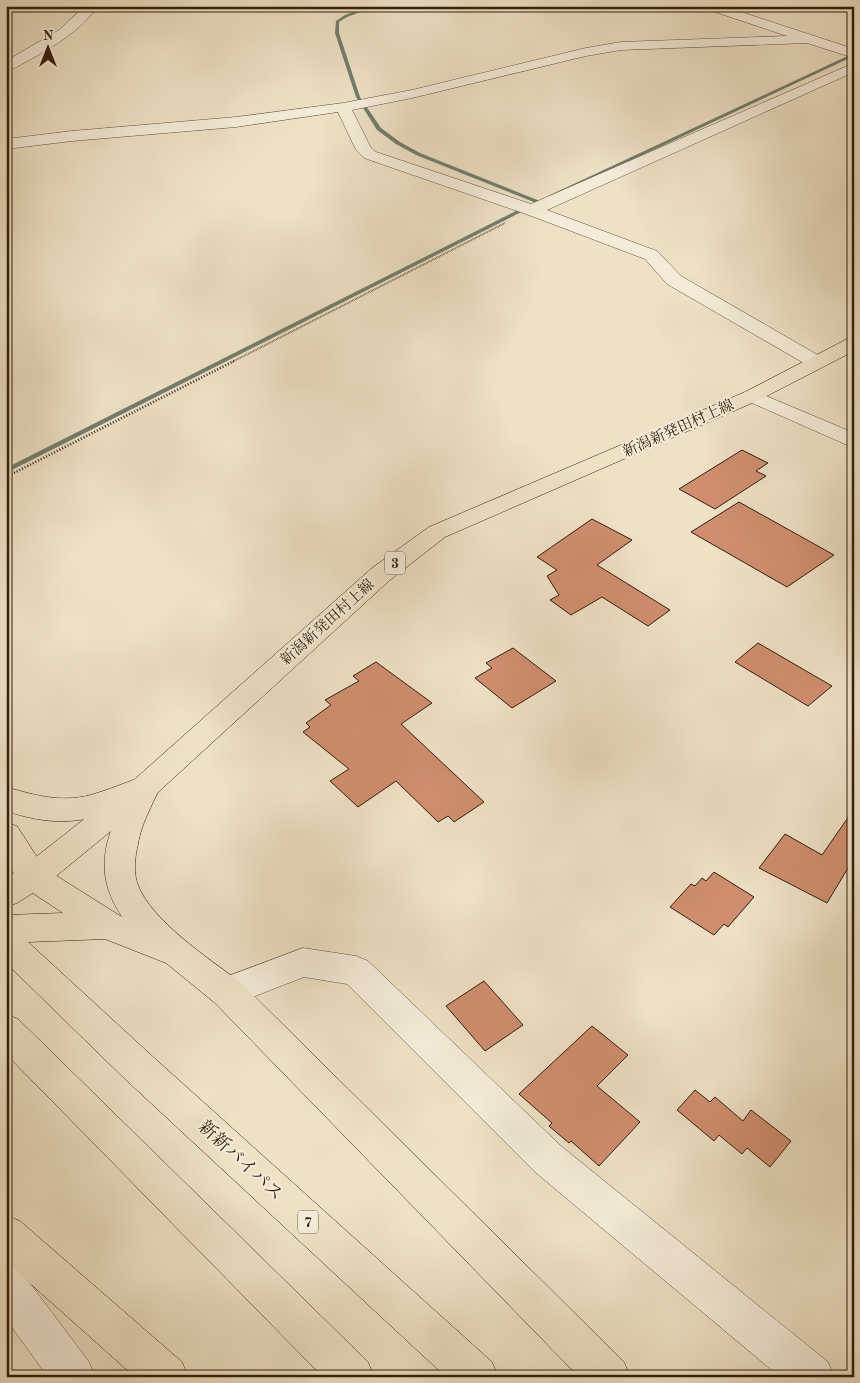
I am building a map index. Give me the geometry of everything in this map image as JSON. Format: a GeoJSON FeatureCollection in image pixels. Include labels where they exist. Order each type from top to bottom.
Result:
{"type":"FeatureCollection","features":[{"type":"Feature","properties":{"kind":"main road","name":"新潟新発田村上線"},"geometry":{"type":"LineString","coordinates":[[6,894],[32,877],[145,787],[381,574],[438,532],[752,396],[854,343]]}},
{"type":"Feature","properties":{"kind":"main road"},"geometry":{"type":"LineString","coordinates":[[6,798],[56,812],[77,811],[92,808],[145,787]]}},
{"type":"Feature","properties":{"kind":"main road"},"geometry":{"type":"LineString","coordinates":[[145,787],[122,843],[121,884],[134,910],[180,955],[227,992],[609,1377]]}},
{"type":"Feature","properties":{"kind":"main road"},"geometry":{"type":"LineString","coordinates":[[6,835],[32,877],[107,925],[180,955]]}},
{"type":"Feature","properties":{"kind":"main road"},"geometry":{"type":"LineString","coordinates":[[6,929],[107,925]]}},
{"type":"Feature","properties":{"kind":"main road","name":"新新バイパス"},"geometry":{"type":"LineString","coordinates":[[6,942],[138,1066],[477,1377]]}},
{"type":"Feature","properties":{"kind":"main road"},"geometry":{"type":"LineString","coordinates":[[6,1030],[353,1377]]}},
{"type":"Feature","properties":{"kind":"main road"},"geometry":{"type":"LineString","coordinates":[[6,1235],[167,1377]]}},
{"type":"Feature","properties":{"kind":"street"},"geometry":{"type":"LineString","coordinates":[[6,66],[70,28],[84,18],[92,6]]}},
{"type":"Feature","properties":{"kind":"street"},"geometry":{"type":"LineString","coordinates":[[710,6],[854,54]]}},
{"type":"Feature","properties":{"kind":"street"},"geometry":{"type":"LineString","coordinates":[[6,144],[72,136],[236,122],[343,107],[412,94],[586,52],[621,46],[807,39]]}},
{"type":"Feature","properties":{"kind":"street"},"geometry":{"type":"LineString","coordinates":[[532,210],[854,67]]}},
{"type":"Feature","properties":{"kind":"street"},"geometry":{"type":"LineString","coordinates":[[343,107],[364,150],[370,155],[532,210],[651,255],[674,280],[816,362]]}},
{"type":"Feature","properties":{"kind":"street"},"geometry":{"type":"LineString","coordinates":[[752,396],[854,441]]}},
{"type":"Feature","properties":{"kind":"street"},"geometry":{"type":"LineString","coordinates":[[227,992],[303,962],[356,971],[548,1159],[813,1377]]}},
{"type":"Feature","properties":{"kind":"street"},"geometry":{"type":"LineString","coordinates":[[6,1284],[74,1377]]}},
{"type":"Feature","properties":{"kind":"path"},"geometry":{"type":"LineString","coordinates":[[6,477],[532,210]]}},
{"type":"Feature","properties":{"kind":"building"},"geometry":{"type":"Polygon","coordinates":[[[742,450],[768,463],[756,471],[766,476],[715,509],[679,489],[742,450]]]}},
{"type":"Feature","properties":{"kind":"building"},"geometry":{"type":"Polygon","coordinates":[[[739,502],[834,555],[787,587],[691,532],[739,502]]]}},
{"type":"Feature","properties":{"kind":"building"},"geometry":{"type":"Polygon","coordinates":[[[592,519],[632,540],[597,565],[670,610],[648,626],[602,597],[571,615],[550,600],[559,595],[547,576],[557,570],[537,557],[592,519]]]}},
{"type":"Feature","properties":{"kind":"building"},"geometry":{"type":"Polygon","coordinates":[[[758,643],[832,686],[808,706],[735,662],[758,643]]]}},
{"type":"Feature","properties":{"kind":"building"},"geometry":{"type":"Polygon","coordinates":[[[513,648],[556,681],[512,708],[475,678],[492,668],[486,663],[513,648]]]}},
{"type":"Feature","properties":{"kind":"building"},"geometry":{"type":"Polygon","coordinates":[[[376,662],[432,703],[401,724],[484,802],[454,822],[448,816],[438,822],[396,781],[358,807],[330,781],[349,769],[303,732],[310,727],[306,723],[331,705],[325,700],[359,681],[353,676],[376,662]]]}},
{"type":"Feature","properties":{"kind":"building"},"geometry":{"type":"Polygon","coordinates":[[[854,809],[854,858],[827,903],[759,868],[785,834],[822,855],[854,809]]]}},
{"type":"Feature","properties":{"kind":"building"},"geometry":{"type":"Polygon","coordinates":[[[714,872],[754,897],[728,927],[724,924],[714,935],[670,907],[691,884],[695,886],[702,878],[706,881],[714,872]]]}},
{"type":"Feature","properties":{"kind":"building"},"geometry":{"type":"Polygon","coordinates":[[[484,981],[523,1025],[485,1051],[446,1006],[484,981]]]}},
{"type":"Feature","properties":{"kind":"building"},"geometry":{"type":"Polygon","coordinates":[[[592,1026],[628,1055],[597,1086],[640,1122],[599,1166],[571,1141],[569,1143],[549,1126],[552,1123],[519,1094],[592,1026]]]}},
{"type":"Feature","properties":{"kind":"building"},"geometry":{"type":"Polygon","coordinates":[[[695,1090],[710,1102],[715,1097],[743,1121],[751,1110],[791,1141],[770,1167],[747,1148],[742,1154],[719,1135],[714,1141],[677,1110],[695,1090]]]}},
{"type":"Feature","properties":{"kind":"waterway"},"geometry":{"type":"LineString","coordinates":[[374,6],[346,16],[337,22],[337,33],[358,97],[379,129],[398,143],[418,154],[538,202]]}},
{"type":"Feature","properties":{"kind":"waterway"},"geometry":{"type":"LineString","coordinates":[[551,196],[854,54]]}},
{"type":"Feature","properties":{"kind":"waterway"},"geometry":{"type":"LineString","coordinates":[[6,471],[528,207]]}}]}
